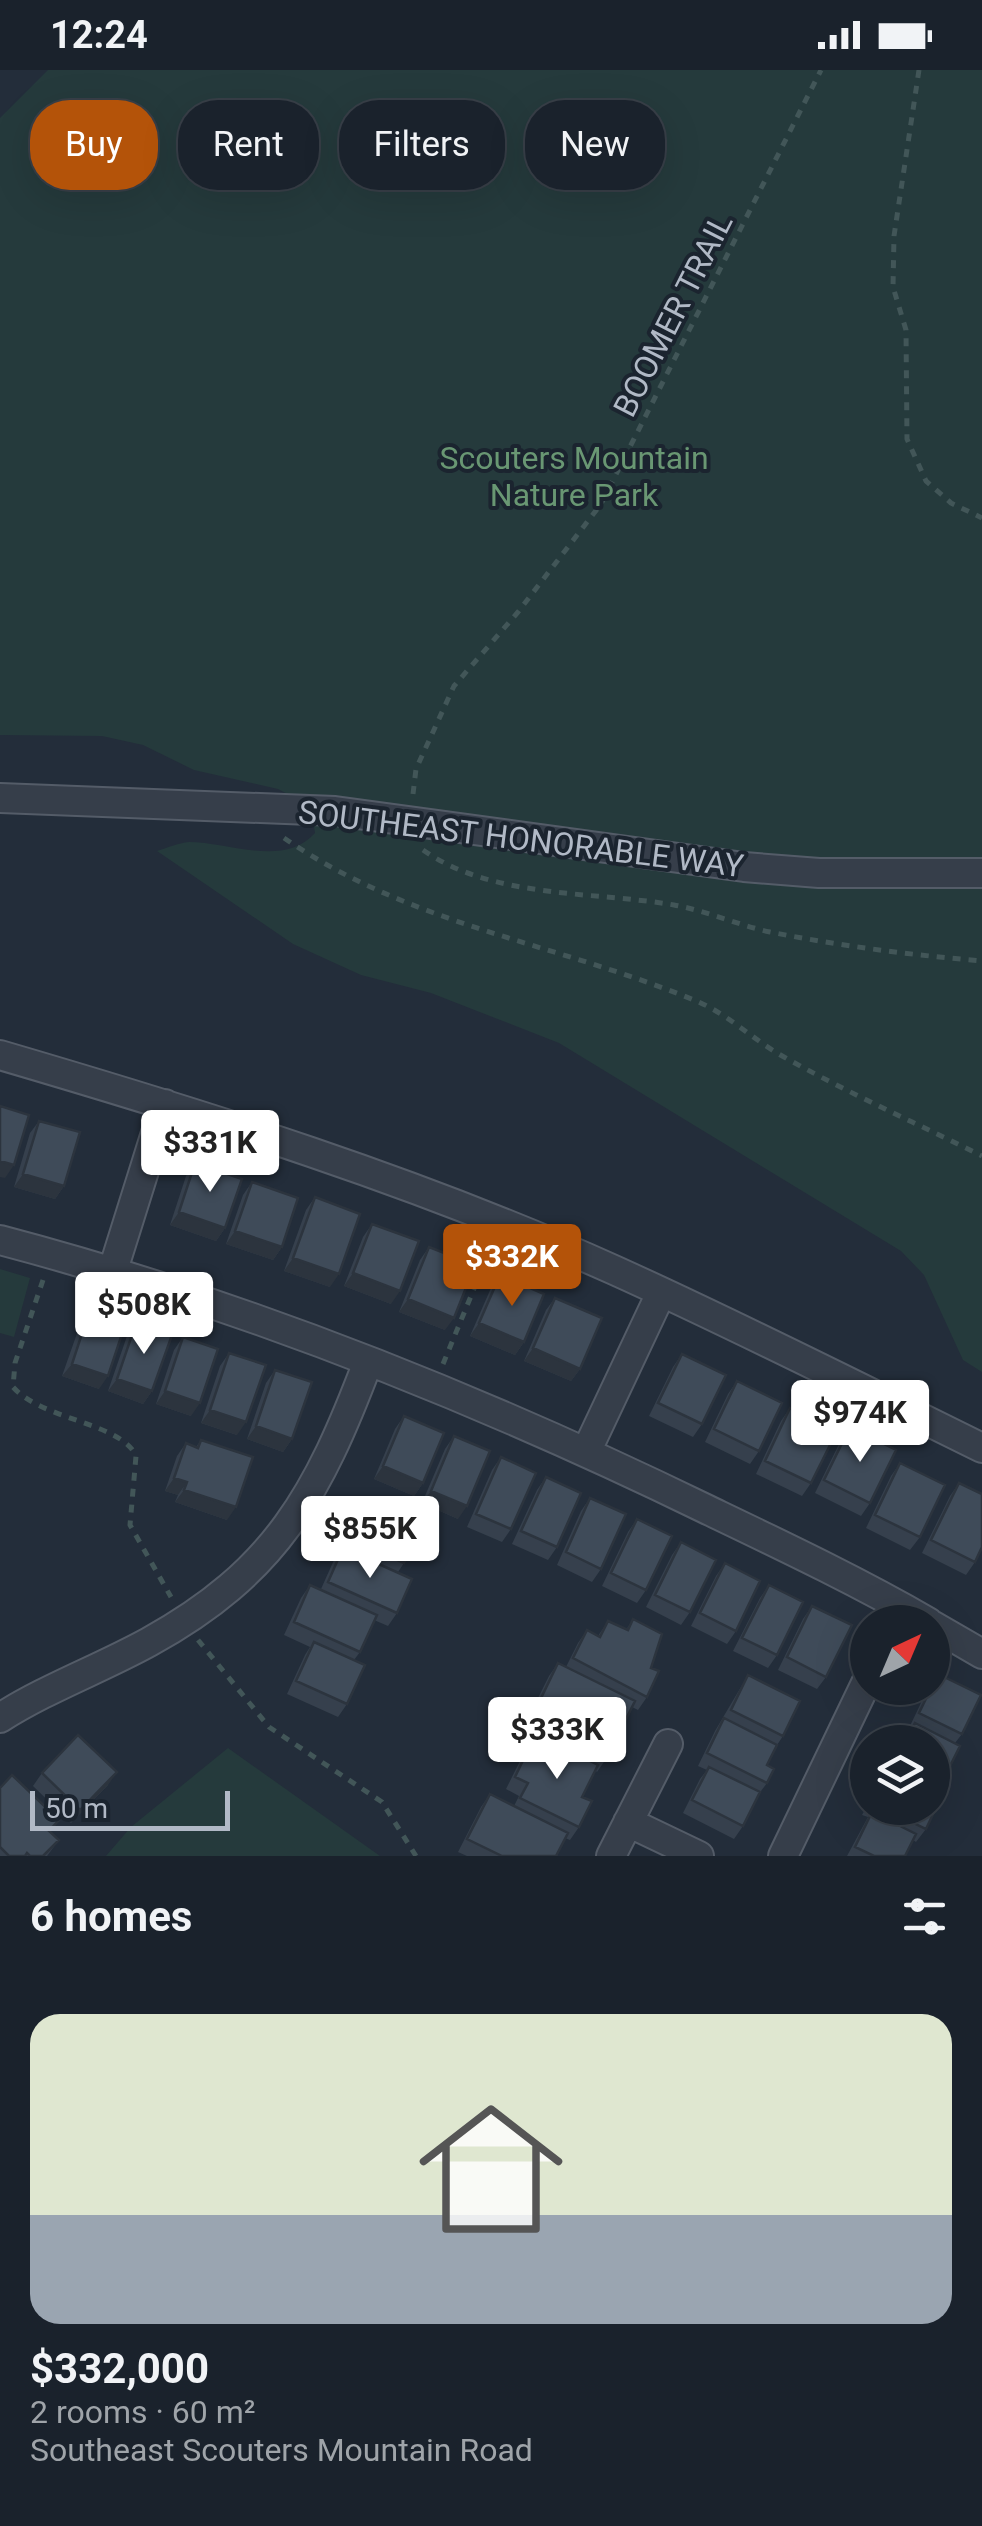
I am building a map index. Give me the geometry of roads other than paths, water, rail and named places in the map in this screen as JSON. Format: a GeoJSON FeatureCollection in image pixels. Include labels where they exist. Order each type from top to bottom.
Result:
{"type":"FeatureCollection","features":[{"type":"Feature","properties":{"kind":"street","name":"SOUTHEAST HONORABLE WAY"},"geometry":{"type":"LineString","coordinates":[[0,798],[335,811],[744,867],[895,875],[982,873]]}},
{"type":"Feature","properties":{"kind":"street"},"geometry":{"type":"LineString","coordinates":[[0,1056],[218,1119],[501,1224],[662,1293],[982,1448]]}},
{"type":"Feature","properties":{"kind":"street"},"geometry":{"type":"LineString","coordinates":[[113,1270],[164,1104]]}},
{"type":"Feature","properties":{"kind":"street"},"geometry":{"type":"LineString","coordinates":[[0,1240],[113,1270],[368,1362],[587,1450],[881,1605]]}},
{"type":"Feature","properties":{"kind":"street"},"geometry":{"type":"LineString","coordinates":[[587,1450],[662,1293]]}},
{"type":"Feature","properties":{"kind":"street"},"geometry":{"type":"LineString","coordinates":[[0,1718],[184,1620],[244,1577],[280,1538],[312,1492],[368,1362]]}},
{"type":"Feature","properties":{"kind":"street"},"geometry":{"type":"LineString","coordinates":[[950,1636],[982,1654]]}},
{"type":"Feature","properties":{"kind":"street"},"geometry":{"type":"LineString","coordinates":[[783,1856],[856,1705]]}},
{"type":"Feature","properties":{"kind":"street"},"geometry":{"type":"LineString","coordinates":[[611,1856],[668,1744]]}},
{"type":"Feature","properties":{"kind":"street"},"geometry":{"type":"LineString","coordinates":[[628,1822],[699,1856]]}},
{"type":"Feature","properties":{"kind":"park label","name":"Scouters Mountain Nature Park"},"geometry":{"type":"Point","coordinates":[574,476]}}]}
